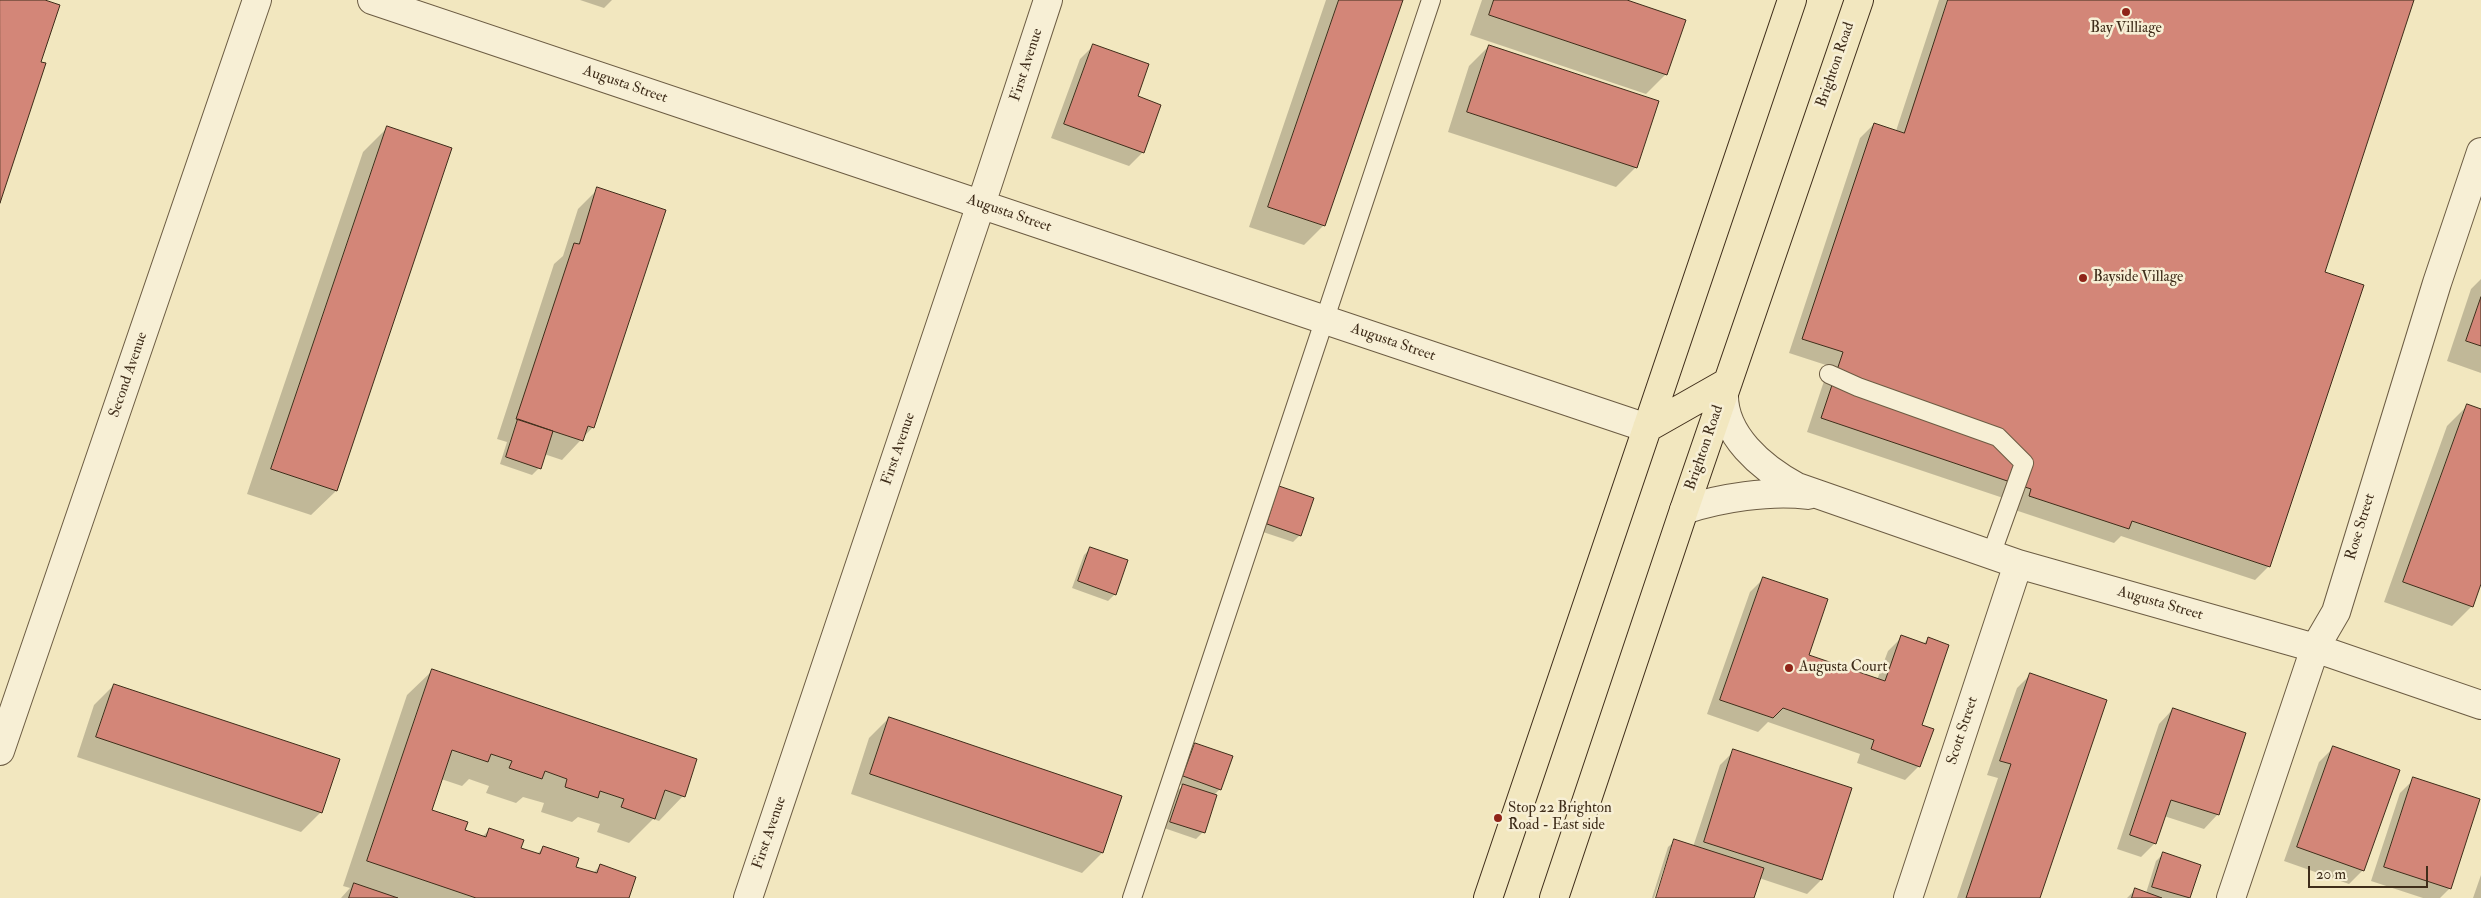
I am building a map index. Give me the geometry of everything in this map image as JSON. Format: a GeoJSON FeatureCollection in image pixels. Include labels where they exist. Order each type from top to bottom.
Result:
{"type":"FeatureCollection","features":[{"type":"Feature","properties":{"kind":"main road"},"geometry":{"type":"LineString","coordinates":[[1488,898],[1792,0]]}},
{"type":"Feature","properties":{"kind":"main road","name":"Brighton Road"},"geometry":{"type":"LineString","coordinates":[[1554,898],[1684,510],[1859,0]]}},
{"type":"Feature","properties":{"kind":"main road"},"geometry":{"type":"LineString","coordinates":[[1647,428],[1726,387]]}},
{"type":"Feature","properties":{"kind":"street","name":"Second Avenue"},"geometry":{"type":"LineString","coordinates":[[0,751],[257,0]]}},
{"type":"Feature","properties":{"kind":"street","name":"Augusta Street"},"geometry":{"type":"LineString","coordinates":[[372,0],[1647,428]]}},
{"type":"Feature","properties":{"kind":"street","name":"First Avenue"},"geometry":{"type":"LineString","coordinates":[[748,898],[1048,0]]}},
{"type":"Feature","properties":{"kind":"street","name":"Rose Street"},"geometry":{"type":"LineString","coordinates":[[2231,898],[2315,648],[2336,612],[2434,293],[2481,152]]}},
{"type":"Feature","properties":{"kind":"street","name":"Augusta Street"},"geometry":{"type":"LineString","coordinates":[[1726,387],[1724,404],[1733,428],[1760,462],[1770,471],[1796,487],[2018,564],[2315,648],[2481,705]]}},
{"type":"Feature","properties":{"kind":"street","name":"Augusta Street"},"geometry":{"type":"LineString","coordinates":[[1684,510],[1723,500],[1770,495],[1802,494],[1839,502]]}},
{"type":"Feature","properties":{"kind":"street","name":"Scott Street"},"geometry":{"type":"LineString","coordinates":[[1908,898],[2018,564]]}},
{"type":"Feature","properties":{"kind":"lane"},"geometry":{"type":"LineString","coordinates":[[1132,898],[1430,0]]}},
{"type":"Feature","properties":{"kind":"lane"},"geometry":{"type":"LineString","coordinates":[[1829,374],[1858,387],[1998,437],[2024,463],[1991,555]]}},
{"type":"Feature","properties":{"kind":"building"},"geometry":{"type":"Polygon","coordinates":[[[0,0],[45,0],[60,5],[41,62],[46,63],[0,203],[0,0]]]}},
{"type":"Feature","properties":{"kind":"building"},"geometry":{"type":"Polygon","coordinates":[[[1339,0],[1403,0],[1325,226],[1268,207],[1339,0]]]}},
{"type":"Feature","properties":{"kind":"building"},"geometry":{"type":"Polygon","coordinates":[[[1494,0],[1627,0],[1686,20],[1667,75],[1489,15],[1494,0]]]}},
{"type":"Feature","properties":{"kind":"building","name":"Bayside Village"},"geometry":{"type":"Polygon","coordinates":[[[1948,0],[2414,0],[2325,272],[2364,285],[2270,567],[2132,521],[2129,529],[2029,496],[2031,489],[1821,418],[1843,352],[1802,339],[1874,123],[1904,133],[1948,0]]]}},
{"type":"Feature","properties":{"kind":"building"},"geometry":{"type":"Polygon","coordinates":[[[1093,44],[1149,64],[1138,96],[1161,105],[1144,153],[1064,124],[1093,44]]]}},
{"type":"Feature","properties":{"kind":"building"},"geometry":{"type":"Polygon","coordinates":[[[1489,45],[1659,101],[1637,168],[1467,112],[1489,45]]]}},
{"type":"Feature","properties":{"kind":"building"},"geometry":{"type":"Polygon","coordinates":[[[387,126],[452,148],[337,491],[271,469],[387,126]]]}},
{"type":"Feature","properties":{"kind":"building"},"geometry":{"type":"Polygon","coordinates":[[[597,187],[666,210],[594,428],[588,426],[583,441],[516,419],[574,243],[579,244],[597,187]]]}},
{"type":"Feature","properties":{"kind":"building"},"geometry":{"type":"Polygon","coordinates":[[[2481,297],[2481,346],[2466,341],[2481,297]]]}},
{"type":"Feature","properties":{"kind":"building"},"geometry":{"type":"Polygon","coordinates":[[[2467,404],[2481,409],[2481,584],[2473,607],[2403,582],[2467,404]]]}},
{"type":"Feature","properties":{"kind":"building"},"geometry":{"type":"Polygon","coordinates":[[[518,419],[553,431],[541,469],[506,457],[518,419]]]}},
{"type":"Feature","properties":{"kind":"building"},"geometry":{"type":"Polygon","coordinates":[[[1279,486],[1314,498],[1301,536],[1267,524],[1279,486]]]}},
{"type":"Feature","properties":{"kind":"building"},"geometry":{"type":"Polygon","coordinates":[[[1090,547],[1128,560],[1116,595],[1078,581],[1090,547]]]}},
{"type":"Feature","properties":{"kind":"building","name":"Augusta Court"},"geometry":{"type":"Polygon","coordinates":[[[1763,577],[1828,599],[1809,655],[1885,681],[1901,635],[1926,644],[1928,637],[1949,645],[1922,725],[1934,729],[1920,767],[1871,749],[1874,740],[1783,708],[1773,718],[1720,700],[1763,577]]]}},
{"type":"Feature","properties":{"kind":"building"},"geometry":{"type":"Polygon","coordinates":[[[432,669],[697,759],[685,797],[665,790],[655,819],[621,807],[624,799],[600,791],[598,798],[565,787],[567,779],[545,771],[542,779],[509,768],[512,761],[491,754],[488,762],[452,750],[432,810],[468,822],[465,830],[486,837],[489,828],[524,840],[521,848],[540,854],[543,846],[579,858],[576,867],[597,873],[600,864],[636,877],[629,898],[476,898],[367,861],[432,669]]]}},
{"type":"Feature","properties":{"kind":"building"},"geometry":{"type":"Polygon","coordinates":[[[2030,673],[2107,700],[2040,898],[1966,898],[2011,764],[2000,761],[2030,673]]]}},
{"type":"Feature","properties":{"kind":"building"},"geometry":{"type":"Polygon","coordinates":[[[114,684],[340,759],[322,813],[96,737],[114,684]]]}},
{"type":"Feature","properties":{"kind":"building"},"geometry":{"type":"Polygon","coordinates":[[[2173,708],[2246,733],[2219,815],[2171,800],[2156,844],[2130,835],[2173,708]]]}},
{"type":"Feature","properties":{"kind":"building"},"geometry":{"type":"Polygon","coordinates":[[[889,717],[1122,796],[1103,853],[870,774],[889,717]]]}},
{"type":"Feature","properties":{"kind":"building"},"geometry":{"type":"Polygon","coordinates":[[[1195,743],[1233,756],[1221,790],[1183,776],[1195,743]]]}},
{"type":"Feature","properties":{"kind":"building"},"geometry":{"type":"Polygon","coordinates":[[[2333,746],[2400,770],[2364,871],[2297,847],[2333,746]]]}},
{"type":"Feature","properties":{"kind":"building"},"geometry":{"type":"Polygon","coordinates":[[[1733,749],[1852,788],[1822,880],[1704,842],[1733,749]]]}},
{"type":"Feature","properties":{"kind":"building"},"geometry":{"type":"Polygon","coordinates":[[[2413,777],[2480,799],[2451,889],[2384,867],[2413,777]]]}},
{"type":"Feature","properties":{"kind":"building"},"geometry":{"type":"Polygon","coordinates":[[[1183,784],[1217,795],[1205,833],[1170,822],[1183,784]]]}},
{"type":"Feature","properties":{"kind":"building"},"geometry":{"type":"Polygon","coordinates":[[[1674,839],[1764,868],[1754,898],[1656,898],[1674,839]]]}},
{"type":"Feature","properties":{"kind":"building"},"geometry":{"type":"Polygon","coordinates":[[[2163,852],[2201,865],[2190,898],[2152,887],[2163,852]]]}},
{"type":"Feature","properties":{"kind":"building"},"geometry":{"type":"Polygon","coordinates":[[[354,883],[398,898],[349,898],[354,883]]]}},
{"type":"Feature","properties":{"kind":"building"},"geometry":{"type":"Polygon","coordinates":[[[2135,888],[2162,898],[2132,898],[2135,888]]]}},
{"type":"Feature","properties":{"kind":"place","name":"Bay Villiage"},"geometry":{"type":"Point","coordinates":[2126,12]}},
{"type":"Feature","properties":{"kind":"place","name":"Bayside Village"},"geometry":{"type":"Point","coordinates":[2083,278]}},
{"type":"Feature","properties":{"kind":"place","name":"Augusta Court"},"geometry":{"type":"Point","coordinates":[1789,668]}},
{"type":"Feature","properties":{"kind":"place","name":"Stop 22 Brighton Road - East side"},"geometry":{"type":"Point","coordinates":[1498,818]}}]}
